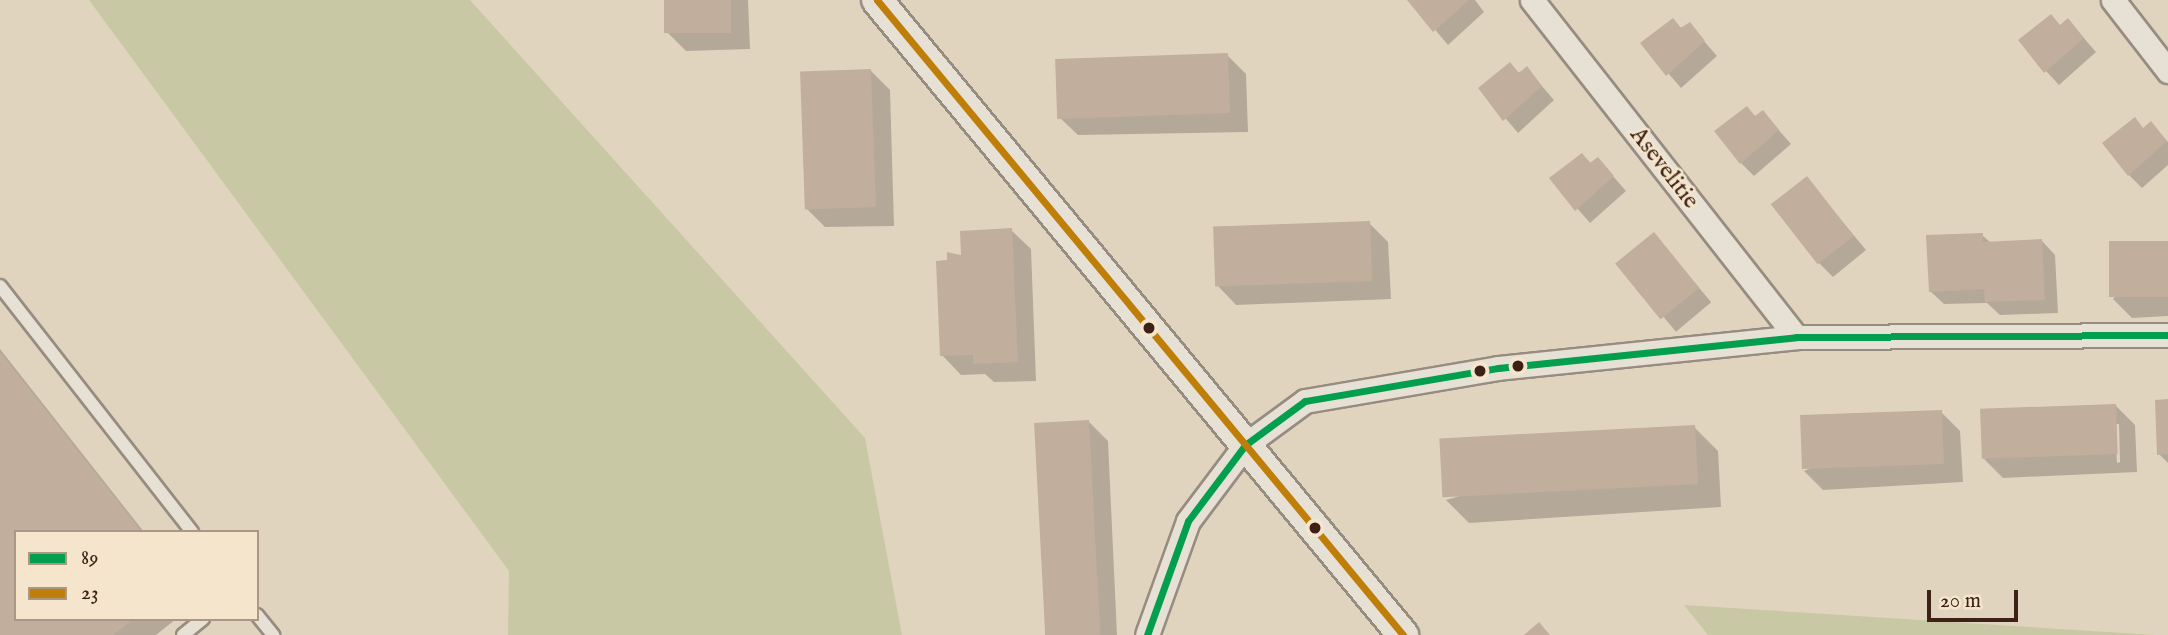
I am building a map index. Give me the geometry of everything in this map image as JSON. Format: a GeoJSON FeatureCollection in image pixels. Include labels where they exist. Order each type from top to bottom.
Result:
{"type":"FeatureCollection","features":[{"type":"Feature","properties":{"kind":"street"},"geometry":{"type":"LineString","coordinates":[[877,0],[1403,635]]}},
{"type":"Feature","properties":{"kind":"street","name":"Asevelitie"},"geometry":{"type":"LineString","coordinates":[[1532,0],[1796,337]]}},
{"type":"Feature","properties":{"kind":"street"},"geometry":{"type":"LineString","coordinates":[[2113,0],[2168,71]]}},
{"type":"Feature","properties":{"kind":"street"},"geometry":{"type":"LineString","coordinates":[[1147,635],[1188,521],[1245,445],[1305,401],[1498,368],[1796,337],[2168,335]]}},
{"type":"Feature","properties":{"kind":"lane"},"geometry":{"type":"LineString","coordinates":[[0,286],[190,530]]}},
{"type":"Feature","properties":{"kind":"lane"},"geometry":{"type":"LineString","coordinates":[[259,618],[273,635]]}},
{"type":"Feature","properties":{"kind":"lane"},"geometry":{"type":"LineString","coordinates":[[183,635],[200,621]]}},
{"type":"Feature","properties":{"kind":"green space"},"geometry":{"type":"Polygon","coordinates":[[[89,0],[470,0],[865,438],[902,635],[508,635],[509,571],[89,0]]]}},
{"type":"Feature","properties":{"kind":"green space"},"geometry":{"type":"Polygon","coordinates":[[[1684,605],[2155,635],[1708,635],[1684,605]]]}},
{"type":"Feature","properties":{"kind":"building"},"geometry":{"type":"Polygon","coordinates":[[[664,0],[731,0],[731,33],[664,33],[664,0]]]}},
{"type":"Feature","properties":{"kind":"building"},"geometry":{"type":"Polygon","coordinates":[[[1407,0],[1469,0],[1433,32],[1407,0]]]}},
{"type":"Feature","properties":{"kind":"building"},"geometry":{"type":"Polygon","coordinates":[[[2051,14],[2060,25],[2068,18],[2084,38],[2044,73],[2018,40],[2051,14]]]}},
{"type":"Feature","properties":{"kind":"building"},"geometry":{"type":"Polygon","coordinates":[[[1673,18],[1681,28],[1690,22],[1705,41],[1666,76],[1640,43],[1673,18]]]}},
{"type":"Feature","properties":{"kind":"building"},"geometry":{"type":"Polygon","coordinates":[[[1228,53],[1230,113],[1057,119],[1055,59],[1228,53]]]}},
{"type":"Feature","properties":{"kind":"building"},"geometry":{"type":"Polygon","coordinates":[[[1510,62],[1519,73],[1527,66],[1542,86],[1503,121],[1478,88],[1510,62]]]}},
{"type":"Feature","properties":{"kind":"building"},"geometry":{"type":"Polygon","coordinates":[[[871,69],[876,207],[805,209],[800,71],[871,69]]]}},
{"type":"Feature","properties":{"kind":"building"},"geometry":{"type":"Polygon","coordinates":[[[1747,106],[1755,116],[1763,110],[1779,130],[1740,164],[1714,131],[1747,106]]]}},
{"type":"Feature","properties":{"kind":"building"},"geometry":{"type":"Polygon","coordinates":[[[2135,117],[2143,128],[2151,121],[2167,141],[2128,176],[2102,143],[2135,117]]]}},
{"type":"Feature","properties":{"kind":"building"},"geometry":{"type":"Polygon","coordinates":[[[1582,153],[1590,163],[1598,157],[1614,176],[1575,211],[1549,178],[1582,153]]]}},
{"type":"Feature","properties":{"kind":"building"},"geometry":{"type":"Polygon","coordinates":[[[1807,176],[1854,236],[1818,264],[1771,204],[1807,176]]]}},
{"type":"Feature","properties":{"kind":"building"},"geometry":{"type":"Polygon","coordinates":[[[1370,221],[1372,281],[1215,286],[1213,226],[1370,221]]]}},
{"type":"Feature","properties":{"kind":"building"},"geometry":{"type":"Polygon","coordinates":[[[1012,228],[1018,362],[973,364],[973,355],[940,356],[936,261],[947,260],[947,252],[961,255],[960,231],[1012,228]]]}},
{"type":"Feature","properties":{"kind":"building"},"geometry":{"type":"Polygon","coordinates":[[[1654,232],[1699,288],[1660,319],[1615,263],[1654,232]]]}},
{"type":"Feature","properties":{"kind":"building"},"geometry":{"type":"Polygon","coordinates":[[[1983,233],[1983,242],[2042,239],[2045,300],[1985,302],[1984,289],[1929,292],[1926,235],[1983,233]]]}},
{"type":"Feature","properties":{"kind":"building"},"geometry":{"type":"Polygon","coordinates":[[[2109,241],[2168,241],[2168,297],[2109,297],[2109,241]]]}},
{"type":"Feature","properties":{"kind":"building"},"geometry":{"type":"Polygon","coordinates":[[[0,352],[140,530],[14,530],[14,621],[130,621],[113,635],[0,635],[0,352]]]}},
{"type":"Feature","properties":{"kind":"building"},"geometry":{"type":"Polygon","coordinates":[[[2168,399],[2168,454],[2157,455],[2155,400],[2168,399]]]}},
{"type":"Feature","properties":{"kind":"building"},"geometry":{"type":"Polygon","coordinates":[[[2116,404],[2118,454],[1982,459],[1980,409],[2116,404]]]}},
{"type":"Feature","properties":{"kind":"building"},"geometry":{"type":"Polygon","coordinates":[[[1942,410],[1944,464],[1802,469],[1800,415],[1942,410]]]}},
{"type":"Feature","properties":{"kind":"building"},"geometry":{"type":"Polygon","coordinates":[[[1089,420],[1100,635],[1045,635],[1034,423],[1089,420]]]}},
{"type":"Feature","properties":{"kind":"building"},"geometry":{"type":"Polygon","coordinates":[[[1695,425],[1698,484],[1442,497],[1439,438],[1695,425]]]}},
{"type":"Feature","properties":{"kind":"building"},"geometry":{"type":"Polygon","coordinates":[[[1539,622],[1550,635],[1524,635],[1539,622]]]}},
{"type":"Feature","properties":{"kind":"transit line","name":"23"},"geometry":{"type":"LineString","coordinates":[[877,0],[1403,635]]}},
{"type":"Feature","properties":{"kind":"transit line","name":"89"},"geometry":{"type":"LineString","coordinates":[[1147,635],[1188,521],[1245,445],[1305,401],[1498,368],[1796,337],[2168,335]]}}]}
